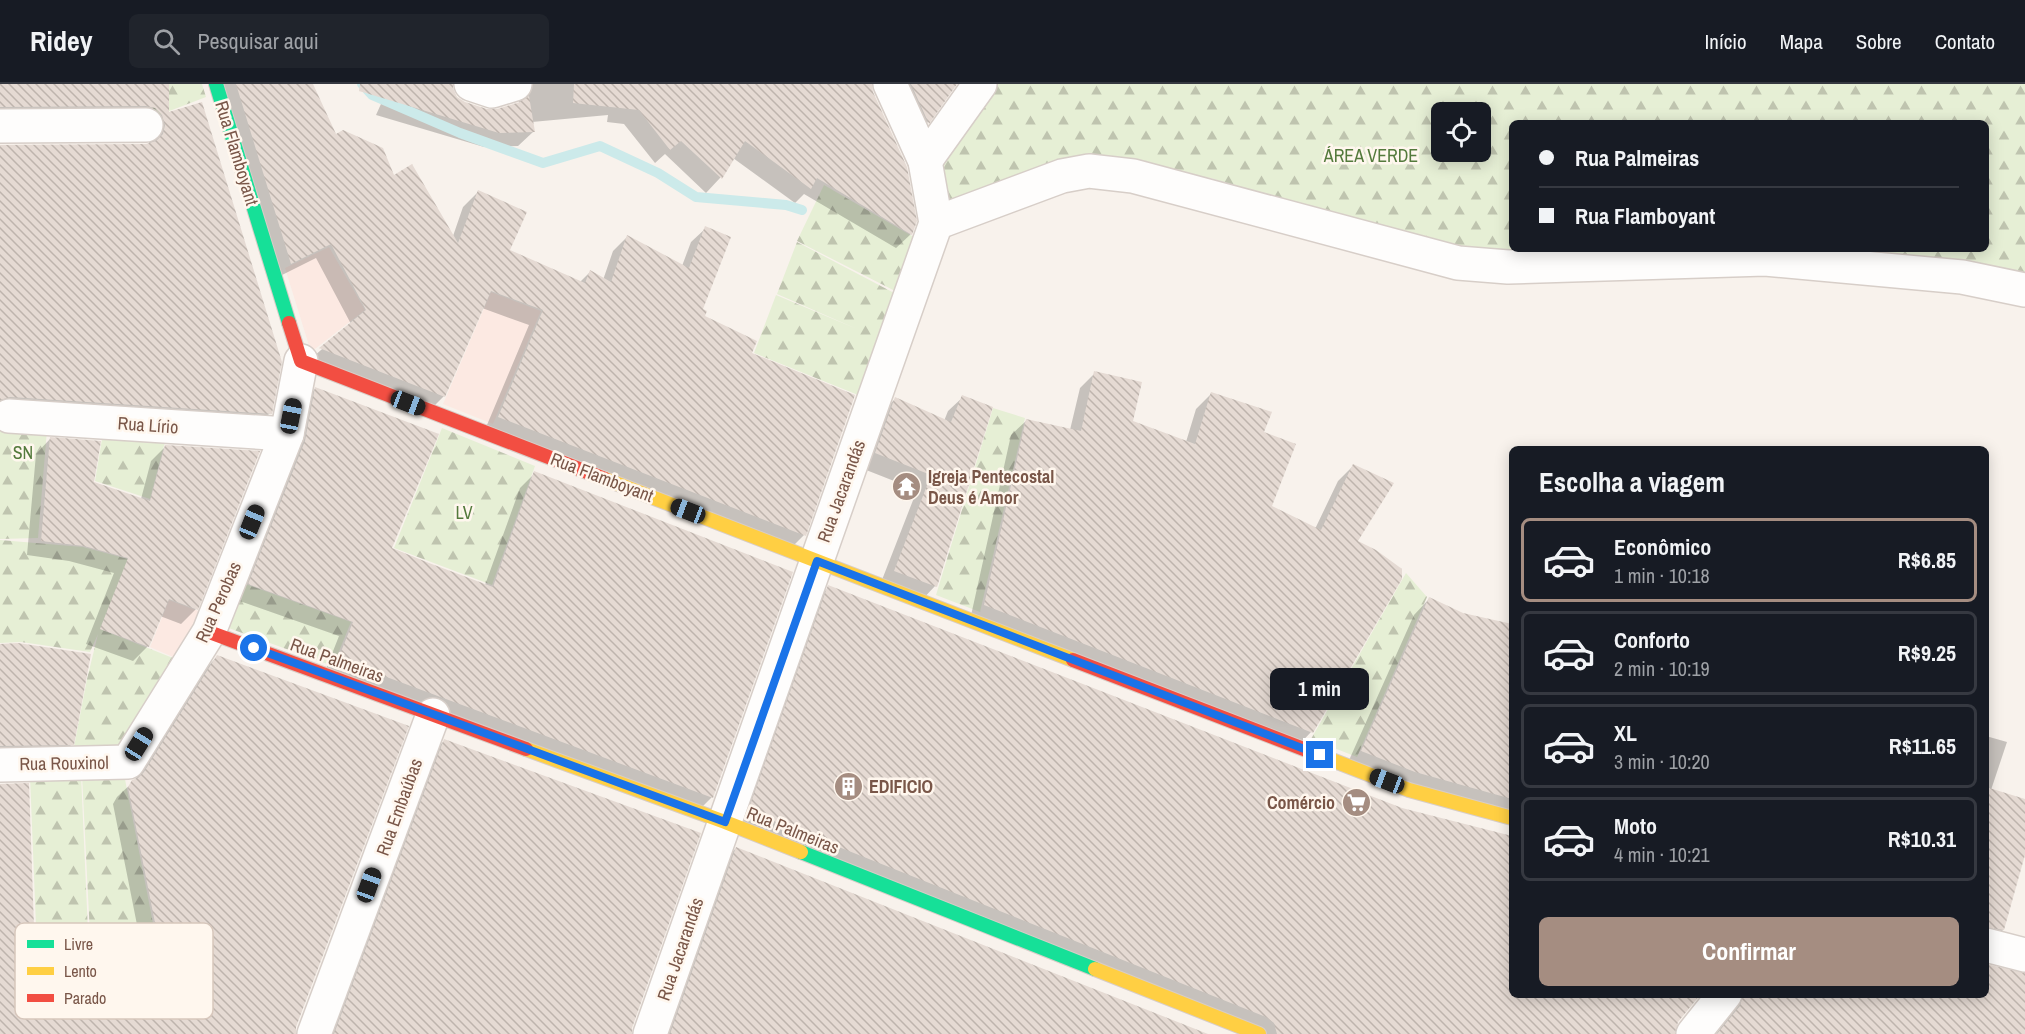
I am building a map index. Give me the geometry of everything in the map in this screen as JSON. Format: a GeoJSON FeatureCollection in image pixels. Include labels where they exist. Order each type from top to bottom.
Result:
{"type":"FeatureCollection","features":[{"type":"Feature","properties":{"kind":"street","name":"Rua Flamboyant"},"geometry":{"type":"LineString","coordinates":[[216,84],[301,361],[1409,790],[1509,817]]}},
{"type":"Feature","properties":{"kind":"street"},"geometry":{"type":"LineString","coordinates":[[471,84],[492,91],[515,84]]}},
{"type":"Feature","properties":{"kind":"street","name":"Rua Jacarandás"},"geometry":{"type":"LineString","coordinates":[[650,1034],[936,223],[925,161],[890,84]]}},
{"type":"Feature","properties":{"kind":"street"},"geometry":{"type":"LineString","coordinates":[[925,161],[980,84]]}},
{"type":"Feature","properties":{"kind":"street"},"geometry":{"type":"LineString","coordinates":[[0,126],[146,125]]}},
{"type":"Feature","properties":{"kind":"street"},"geometry":{"type":"LineString","coordinates":[[936,223],[1062,176],[1089,171],[1133,176],[1458,263],[1508,267],[1766,259],[1962,277],[2025,290]]}},
{"type":"Feature","properties":{"kind":"street","name":"Rua Perobas"},"geometry":{"type":"LineString","coordinates":[[128,762],[209,632],[287,434],[301,361]]}},
{"type":"Feature","properties":{"kind":"street","name":"Rua Lírio"},"geometry":{"type":"LineString","coordinates":[[9,416],[287,434]]}},
{"type":"Feature","properties":{"kind":"street","name":"Rua Palmeiras"},"geometry":{"type":"LineString","coordinates":[[209,632],[725,822],[1259,1034]]}},
{"type":"Feature","properties":{"kind":"street","name":"Rua Embaúbas"},"geometry":{"type":"LineString","coordinates":[[314,1034],[433,715]]}},
{"type":"Feature","properties":{"kind":"street","name":"Rua Rouxinol"},"geometry":{"type":"LineString","coordinates":[[0,765],[128,762]]}},
{"type":"Feature","properties":{"kind":"street"},"geometry":{"type":"LineString","coordinates":[[1989,946],[2025,955]]}},
{"type":"Feature","properties":{"kind":"street"},"geometry":{"type":"LineString","coordinates":[[1693,1034],[1722,998]]}},
{"type":"Feature","properties":{"kind":"shaded area"},"geometry":{"type":"Polygon","coordinates":[[[329,247],[365,310],[311,352],[285,268],[329,247]]]}},
{"type":"Feature","properties":{"kind":"shaded area"},"geometry":{"type":"Polygon","coordinates":[[[491,292],[541,311],[493,424],[443,404],[491,292]]]}},
{"type":"Feature","properties":{"kind":"shaded area"},"geometry":{"type":"Polygon","coordinates":[[[169,600],[204,613],[178,659],[150,647],[169,600]]]}},
{"type":"Feature","properties":{"kind":"green space"},"geometry":{"type":"Polygon","coordinates":[[[169,84],[202,84],[206,97],[159,115],[162,132],[152,133],[153,95],[169,94],[169,84]]]}},
{"type":"Feature","properties":{"kind":"green space","name":"ÁREA VERDE"},"geometry":{"type":"Polygon","coordinates":[[[991,84],[2025,84],[2025,277],[1806,252],[1989,252],[1989,120],[1509,120],[1509,252],[1638,252],[1497,257],[1336,219],[1211,178],[1084,165],[941,212],[938,159],[991,84]]]}},
{"type":"Feature","properties":{"kind":"green space"},"geometry":{"type":"Polygon","coordinates":[[[824,185],[919,240],[899,293],[797,241],[824,185]]]}},
{"type":"Feature","properties":{"kind":"green space"},"geometry":{"type":"Polygon","coordinates":[[[797,242],[898,295],[863,397],[754,353],[776,295],[857,329],[777,294],[797,242]]]}},
{"type":"Feature","properties":{"kind":"green space"},"geometry":{"type":"Polygon","coordinates":[[[993,408],[1025,418],[980,612],[936,595],[993,408]]]}},
{"type":"Feature","properties":{"kind":"green space","name":"SN"},"geometry":{"type":"Polygon","coordinates":[[[0,428],[47,430],[38,538],[0,539],[0,428]]]}},
{"type":"Feature","properties":{"kind":"green space","name":"LV"},"geometry":{"type":"Polygon","coordinates":[[[442,428],[535,466],[492,585],[394,548],[442,428]]]}},
{"type":"Feature","properties":{"kind":"green space"},"geometry":{"type":"Polygon","coordinates":[[[103,433],[166,438],[150,499],[95,481],[103,433]]]}},
{"type":"Feature","properties":{"kind":"green space"},"geometry":{"type":"Polygon","coordinates":[[[0,540],[83,547],[128,559],[100,629],[178,660],[125,745],[73,752],[98,634],[90,652],[21,642],[0,643],[0,540]]]}},
{"type":"Feature","properties":{"kind":"green space"},"geometry":{"type":"Polygon","coordinates":[[[1406,573],[1427,597],[1357,757],[1311,739],[1406,573]]]}},
{"type":"Feature","properties":{"kind":"green space"},"geometry":{"type":"Polygon","coordinates":[[[240,582],[351,622],[333,666],[223,626],[240,582]]]}},
{"type":"Feature","properties":{"kind":"green space"},"geometry":{"type":"Polygon","coordinates":[[[124,774],[153,923],[89,923],[82,775],[124,774]]]}},
{"type":"Feature","properties":{"kind":"green space"},"geometry":{"type":"Polygon","coordinates":[[[81,775],[88,923],[36,923],[30,776],[81,775]]]}},
{"type":"Feature","properties":{"kind":"building"},"geometry":{"type":"Polygon","coordinates":[[[0,84],[169,84],[169,112],[202,102],[282,362],[272,414],[10,397],[0,400],[0,145],[146,144],[156,141],[163,134],[165,125],[162,115],[155,108],[146,106],[0,107],[0,84]]]}},
{"type":"Feature","properties":{"kind":"building"},"geometry":{"type":"Polygon","coordinates":[[[236,84],[313,84],[336,134],[343,130],[383,148],[394,175],[412,164],[458,243],[478,190],[527,212],[510,250],[585,283],[590,270],[611,282],[627,235],[689,268],[705,226],[731,237],[703,309],[707,311],[705,316],[757,341],[752,353],[855,395],[806,536],[498,417],[543,310],[491,291],[445,397],[319,348],[366,310],[331,244],[291,264],[236,84]]]}},
{"type":"Feature","properties":{"kind":"building"},"geometry":{"type":"Polygon","coordinates":[[[360,84],[453,84],[457,97],[487,109],[497,109],[520,102],[529,96],[535,132],[499,133],[359,91],[360,84]]]}},
{"type":"Feature","properties":{"kind":"building"},"geometry":{"type":"Polygon","coordinates":[[[574,84],[872,84],[873,92],[907,167],[917,221],[912,235],[817,178],[811,189],[745,141],[722,179],[681,141],[670,150],[639,110],[573,103],[574,84]]]}},
{"type":"Feature","properties":{"kind":"building"},"geometry":{"type":"Polygon","coordinates":[[[911,84],[957,84],[929,124],[911,84]]]}},
{"type":"Feature","properties":{"kind":"building"},"geometry":{"type":"Polygon","coordinates":[[[1094,371],[1142,382],[1133,421],[1195,444],[1211,392],[1272,412],[1264,432],[1296,444],[1272,506],[1321,530],[1353,464],[1394,483],[1358,541],[1376,550],[1402,569],[1402,579],[1313,733],[984,605],[1026,419],[1081,431],[1094,371]]]}},
{"type":"Feature","properties":{"kind":"building"},"geometry":{"type":"Polygon","coordinates":[[[315,387],[439,434],[392,548],[429,563],[493,587],[534,471],[793,572],[713,798],[338,659],[353,622],[248,584],[305,441],[315,387]]]}},
{"type":"Feature","properties":{"kind":"building"},"geometry":{"type":"Polygon","coordinates":[[[962,395],[993,407],[937,587],[894,571],[931,475],[875,453],[895,397],[951,422],[962,395]]]}},
{"type":"Feature","properties":{"kind":"building"},"geometry":{"type":"Polygon","coordinates":[[[50,437],[101,441],[94,482],[150,501],[165,445],[260,451],[198,610],[169,599],[149,647],[100,629],[128,558],[84,546],[41,541],[50,437]]]}},
{"type":"Feature","properties":{"kind":"building"},"geometry":{"type":"Polygon","coordinates":[[[828,585],[1402,808],[1509,835],[1509,998],[1698,998],[1678,1022],[1675,1034],[1277,1034],[1274,1023],[1266,1017],[748,811],[828,585]]]}},
{"type":"Feature","properties":{"kind":"building"},"geometry":{"type":"Polygon","coordinates":[[[1429,597],[1463,613],[1509,623],[1509,798],[1415,772],[1361,751],[1429,597]]]}},
{"type":"Feature","properties":{"kind":"building"},"geometry":{"type":"Polygon","coordinates":[[[18,643],[91,654],[74,745],[0,746],[0,644],[18,643]]]}},
{"type":"Feature","properties":{"kind":"building"},"geometry":{"type":"Polygon","coordinates":[[[217,655],[409,726],[296,1027],[296,1034],[0,1034],[0,784],[29,783],[34,923],[15,923],[15,1019],[213,1019],[213,923],[155,923],[128,787],[132,780],[144,772],[217,655]]]}},
{"type":"Feature","properties":{"kind":"building"},"geometry":{"type":"Polygon","coordinates":[[[444,739],[701,833],[632,1028],[632,1034],[334,1034],[444,739]]]}},
{"type":"Feature","properties":{"kind":"building"},"geometry":{"type":"Polygon","coordinates":[[[1989,788],[2025,799],[2025,855],[2004,930],[1989,928],[1989,788]]]}},
{"type":"Feature","properties":{"kind":"building"},"geometry":{"type":"Polygon","coordinates":[[[736,847],[1208,1034],[670,1034],[736,847]]]}},
{"type":"Feature","properties":{"kind":"building"},"geometry":{"type":"Polygon","coordinates":[[[1989,965],[2025,973],[2025,1034],[1717,1034],[1740,1006],[1742,998],[1989,998],[1989,965]]]}},
{"type":"Feature","properties":{"kind":"waterway"},"geometry":{"type":"LineString","coordinates":[[362,84],[372,95],[460,133],[543,163],[600,146],[658,173],[696,197],[786,205],[802,210]]}},
{"type":"Feature","properties":{"kind":"traffic: fast"},"geometry":{"type":"LineString","coordinates":[[216,84],[289,323]]}},
{"type":"Feature","properties":{"kind":"traffic: fast"},"geometry":{"type":"LineString","coordinates":[[801,852],[1095,969]]}},
{"type":"Feature","properties":{"kind":"traffic: slow"},"geometry":{"type":"LineString","coordinates":[[605,479],[1073,660]]}},
{"type":"Feature","properties":{"kind":"traffic: slow"},"geometry":{"type":"LineString","coordinates":[[526,749],[801,852]]}},
{"type":"Feature","properties":{"kind":"traffic: slow"},"geometry":{"type":"LineString","coordinates":[[1314,753],[1409,790],[1509,817]]}},
{"type":"Feature","properties":{"kind":"traffic: slow"},"geometry":{"type":"LineString","coordinates":[[1095,969],[1259,1034]]}},
{"type":"Feature","properties":{"kind":"traffic: jam"},"geometry":{"type":"LineString","coordinates":[[289,323],[301,361],[605,479]]}},
{"type":"Feature","properties":{"kind":"traffic: jam"},"geometry":{"type":"LineString","coordinates":[[209,632],[526,749]]}},
{"type":"Feature","properties":{"kind":"traffic: jam"},"geometry":{"type":"LineString","coordinates":[[1073,660],[1314,753]]}},
{"type":"Feature","properties":{"kind":"place","name":"Igreja Pentecostal Deus é Amor"},"geometry":{"type":"Point","coordinates":[907,486]}},
{"type":"Feature","properties":{"kind":"place","name":"EDIFICIO"},"geometry":{"type":"Point","coordinates":[848,786]}},
{"type":"Feature","properties":{"kind":"place","name":"Comércio"},"geometry":{"type":"Point","coordinates":[1356,802]}},
{"type":"Feature","properties":{"kind":"route"},"geometry":{"type":"LineString","coordinates":[[254,648],[725,822],[817,561],[1320,755]]}}]}
